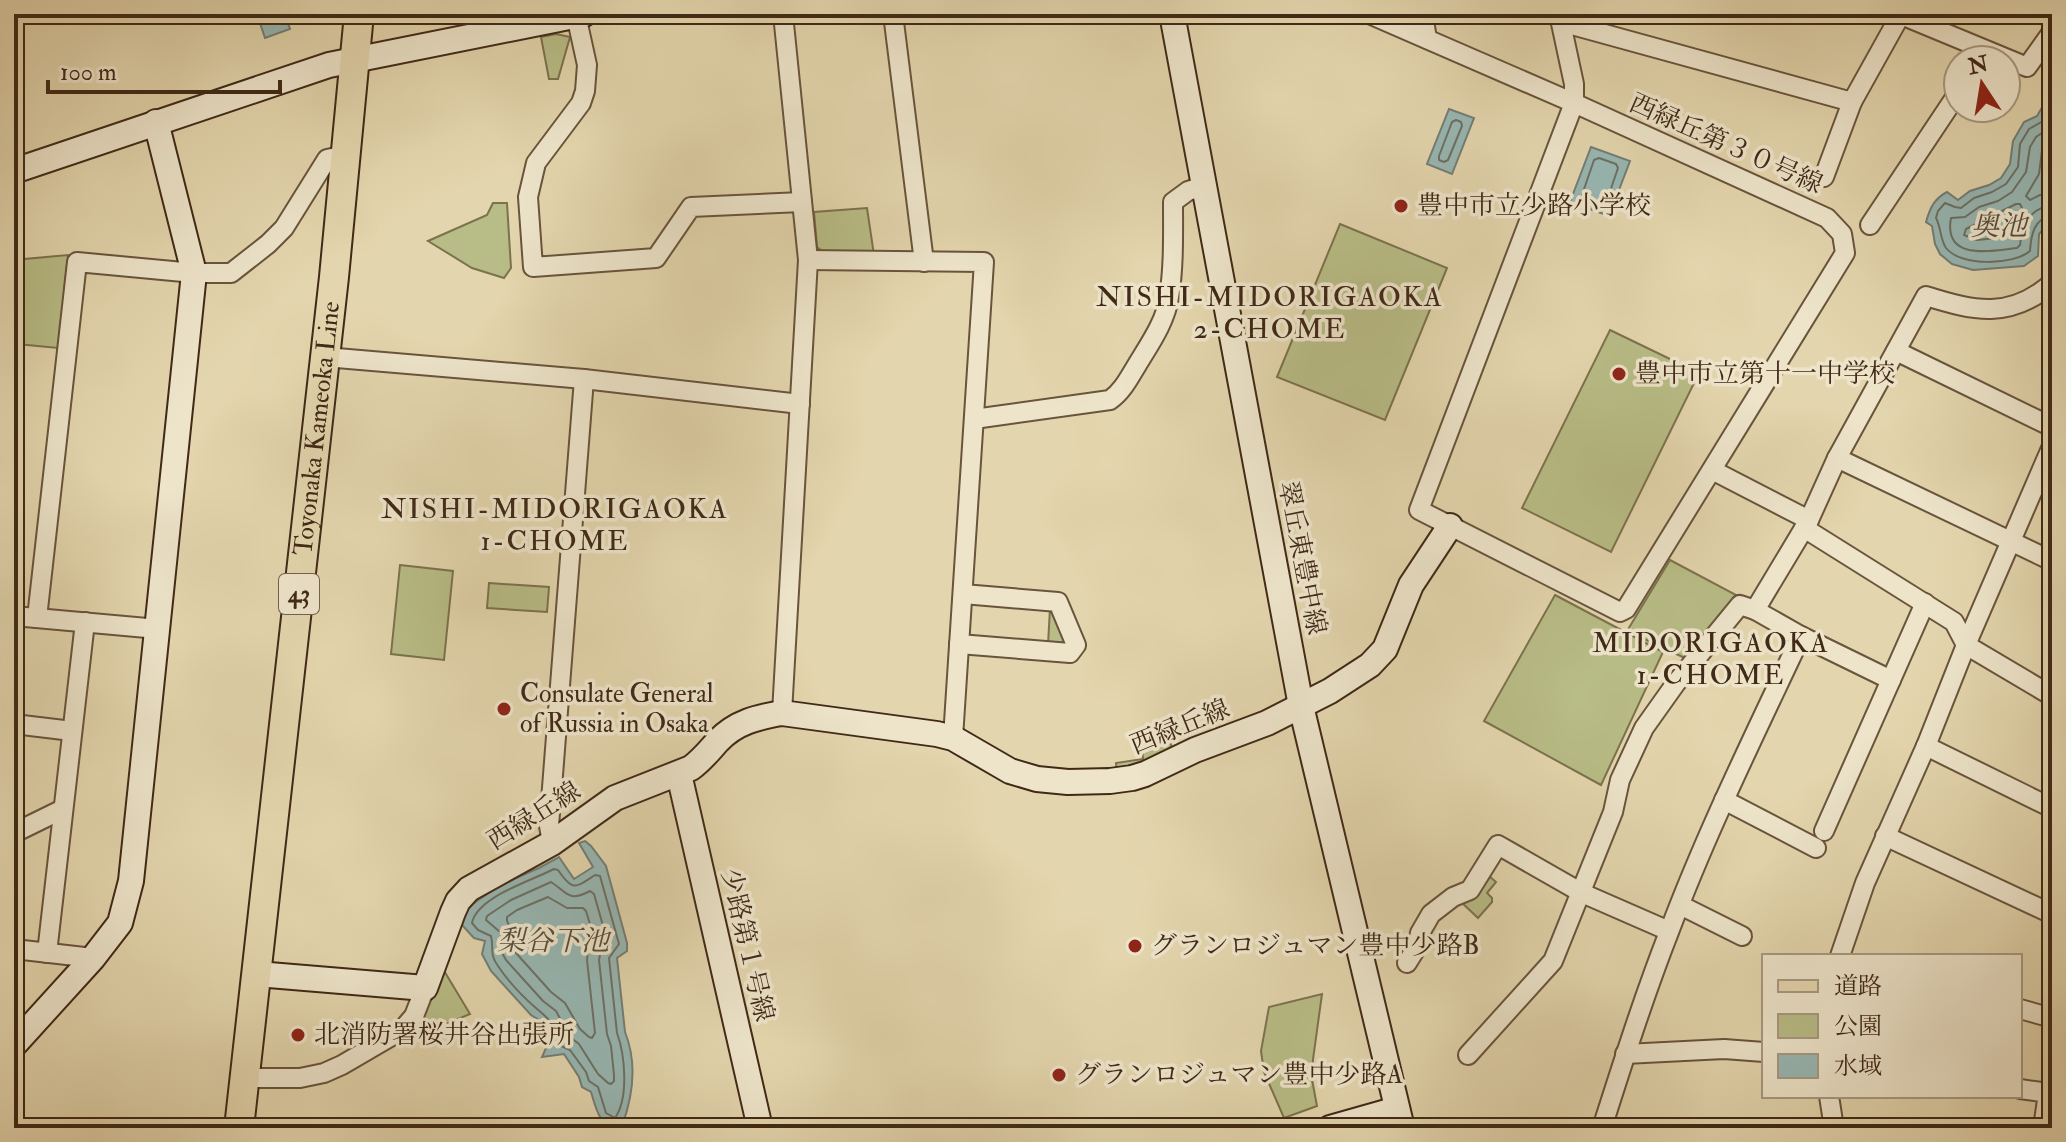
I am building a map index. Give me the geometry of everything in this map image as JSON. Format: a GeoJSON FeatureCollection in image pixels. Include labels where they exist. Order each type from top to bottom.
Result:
{"type":"FeatureCollection","features":[{"type":"Feature","properties":{"kind":"main road","name":"Toyonaka Kameoka Line"},"geometry":{"type":"LineString","coordinates":[[239,1128],[355,59],[363,15]]}},
{"type":"Feature","properties":{"kind":"street"},"geometry":{"type":"LineString","coordinates":[[782,713],[808,260],[783,14]]}},
{"type":"Feature","properties":{"kind":"street"},"geometry":{"type":"LineString","coordinates":[[893,14],[924,262]]}},
{"type":"Feature","properties":{"kind":"street","name":"翠丘東豊中線"},"geometry":{"type":"LineString","coordinates":[[1172,14],[1301,706],[1400,1118],[1330,1128]]}},
{"type":"Feature","properties":{"kind":"street","name":"西緑丘第３０号線"},"geometry":{"type":"LineString","coordinates":[[1369,14],[1827,218],[1842,234],[1845,253],[1626,609],[1620,612],[1450,526]]}},
{"type":"Feature","properties":{"kind":"street"},"geometry":{"type":"LineString","coordinates":[[1423,14],[1427,39]]}},
{"type":"Feature","properties":{"kind":"street"},"geometry":{"type":"LineString","coordinates":[[1824,177],[1852,102],[1900,14],[1961,44]]}},
{"type":"Feature","properties":{"kind":"street"},"geometry":{"type":"LineString","coordinates":[[14,171],[329,65],[580,15],[587,65],[585,91],[581,103],[536,163],[528,197],[533,267],[656,258],[691,207],[802,202]]}},
{"type":"Feature","properties":{"kind":"street"},"geometry":{"type":"LineString","coordinates":[[1450,526],[1419,510],[1574,103],[1574,84],[1560,18],[1852,102]]}},
{"type":"Feature","properties":{"kind":"street"},"geometry":{"type":"LineString","coordinates":[[2022,66],[2027,67],[2052,32]]}},
{"type":"Feature","properties":{"kind":"street"},"geometry":{"type":"LineString","coordinates":[[1870,225],[1942,117]]}},
{"type":"Feature","properties":{"kind":"street"},"geometry":{"type":"LineString","coordinates":[[14,1045],[93,958],[120,923],[131,881],[194,273],[156,122]]}},
{"type":"Feature","properties":{"kind":"street"},"geometry":{"type":"LineString","coordinates":[[37,618],[77,262],[194,273],[231,273],[284,228],[327,159],[346,155]]}},
{"type":"Feature","properties":{"kind":"street"},"geometry":{"type":"LineString","coordinates":[[974,419],[1110,400],[1122,389],[1166,310],[1172,263],[1173,202],[1188,191],[1203,186]]}},
{"type":"Feature","properties":{"kind":"street"},"geometry":{"type":"LineString","coordinates":[[808,260],[984,262],[953,738]]}},
{"type":"Feature","properties":{"kind":"street"},"geometry":{"type":"LineString","coordinates":[[1755,610],[1807,524],[1837,458],[1926,296],[1964,308],[2006,309],[2037,296],[2052,283]]}},
{"type":"Feature","properties":{"kind":"street"},"geometry":{"type":"LineString","coordinates":[[1896,351],[2052,427]]}},
{"type":"Feature","properties":{"kind":"street"},"geometry":{"type":"LineString","coordinates":[[325,357],[584,379],[800,404]]}},
{"type":"Feature","properties":{"kind":"street"},"geometry":{"type":"LineString","coordinates":[[552,843],[549,826],[584,379]]}},
{"type":"Feature","properties":{"kind":"street"},"geometry":{"type":"LineString","coordinates":[[1841,951],[1865,883],[2052,446]]}},
{"type":"Feature","properties":{"kind":"street"},"geometry":{"type":"LineString","coordinates":[[1837,458],[2052,561]]}},
{"type":"Feature","properties":{"kind":"street"},"geometry":{"type":"LineString","coordinates":[[1712,470],[1807,524],[1954,622],[1966,645],[2052,696]]}},
{"type":"Feature","properties":{"kind":"street","name":"西緑丘線"},"geometry":{"type":"LineString","coordinates":[[425,988],[453,912],[463,895],[552,843],[615,798],[679,774],[700,762],[739,724],[782,713],[925,731],[953,738],[997,765],[1022,775],[1060,782],[1110,781],[1145,774],[1195,750],[1267,723],[1330,691],[1370,665],[1385,649],[1411,585],[1450,526]]}},
{"type":"Feature","properties":{"kind":"street"},"geometry":{"type":"LineString","coordinates":[[959,644],[1070,653],[1076,645],[1058,602],[963,594]]}},
{"type":"Feature","properties":{"kind":"street"},"geometry":{"type":"LineString","coordinates":[[1724,800],[1820,840],[1925,603]]}},
{"type":"Feature","properties":{"kind":"street"},"geometry":{"type":"LineString","coordinates":[[1468,1055],[1553,961],[1613,812],[1620,780],[1644,728],[1676,683],[1740,605],[1891,680]]}},
{"type":"Feature","properties":{"kind":"street"},"geometry":{"type":"LineString","coordinates":[[14,616],[158,629]]}},
{"type":"Feature","properties":{"kind":"street"},"geometry":{"type":"LineString","coordinates":[[47,953],[85,622]]}},
{"type":"Feature","properties":{"kind":"street"},"geometry":{"type":"LineString","coordinates":[[1602,1128],[1669,931],[1724,800],[1801,636]]}},
{"type":"Feature","properties":{"kind":"street"},"geometry":{"type":"LineString","coordinates":[[14,724],[72,731]]}},
{"type":"Feature","properties":{"kind":"street"},"geometry":{"type":"LineString","coordinates":[[1926,746],[2052,808]]}},
{"type":"Feature","properties":{"kind":"street","name":"少路第１号線"},"geometry":{"type":"LineString","coordinates":[[679,774],[760,1128]]}},
{"type":"Feature","properties":{"kind":"street"},"geometry":{"type":"LineString","coordinates":[[14,833],[63,809]]}},
{"type":"Feature","properties":{"kind":"street"},"geometry":{"type":"LineString","coordinates":[[1885,836],[2052,914]]}},
{"type":"Feature","properties":{"kind":"street"},"geometry":{"type":"LineString","coordinates":[[1407,963],[1431,914],[1453,897],[1470,890],[1498,845],[1582,893],[1669,931]]}},
{"type":"Feature","properties":{"kind":"street"},"geometry":{"type":"LineString","coordinates":[[1680,905],[1742,936]]}},
{"type":"Feature","properties":{"kind":"street"},"geometry":{"type":"LineString","coordinates":[[14,949],[93,958]]}},
{"type":"Feature","properties":{"kind":"street"},"geometry":{"type":"LineString","coordinates":[[245,1078],[300,1078],[342,1065],[402,1030],[414,1016],[425,988],[257,974]]}},
{"type":"Feature","properties":{"kind":"street"},"geometry":{"type":"LineString","coordinates":[[2022,1010],[2052,1018]]}},
{"type":"Feature","properties":{"kind":"street"},"geometry":{"type":"LineString","coordinates":[[1625,1054],[1724,1049],[1762,1052]]}},
{"type":"Feature","properties":{"kind":"street"},"geometry":{"type":"LineString","coordinates":[[2022,1089],[2048,1093],[2043,1128]]}},
{"type":"Feature","properties":{"kind":"street"},"geometry":{"type":"LineString","coordinates":[[1829,1098],[1834,1128]]}},
{"type":"Feature","properties":{"kind":"green space"},"geometry":{"type":"Polygon","coordinates":[[[556,34],[570,37],[558,79],[549,79],[541,37],[556,34]]]}},
{"type":"Feature","properties":{"kind":"green space"},"geometry":{"type":"Polygon","coordinates":[[[493,203],[507,203],[511,268],[504,278],[472,268],[428,241],[487,215],[493,203]]]}},
{"type":"Feature","properties":{"kind":"green space"},"geometry":{"type":"Polygon","coordinates":[[[867,208],[874,255],[827,255],[817,247],[814,212],[867,208]]]}},
{"type":"Feature","properties":{"kind":"green space"},"geometry":{"type":"Polygon","coordinates":[[[1340,224],[1447,268],[1385,420],[1277,377],[1340,224]]]}},
{"type":"Feature","properties":{"kind":"green space"},"geometry":{"type":"Polygon","coordinates":[[[68,255],[58,348],[17,344],[14,329],[14,260],[68,255]]]}},
{"type":"Feature","properties":{"kind":"green space"},"geometry":{"type":"Polygon","coordinates":[[[1610,330],[1699,373],[1611,552],[1522,508],[1610,330]]]}},
{"type":"Feature","properties":{"kind":"green space"},"geometry":{"type":"Polygon","coordinates":[[[1670,560],[1738,596],[1689,660],[1627,631],[1670,560]]]}},
{"type":"Feature","properties":{"kind":"green space"},"geometry":{"type":"Polygon","coordinates":[[[400,565],[453,571],[444,660],[391,654],[400,565]]]}},
{"type":"Feature","properties":{"kind":"green space"},"geometry":{"type":"Polygon","coordinates":[[[489,583],[549,587],[547,612],[487,608],[489,583]]]}},
{"type":"Feature","properties":{"kind":"green space"},"geometry":{"type":"Polygon","coordinates":[[[1555,595],[1663,652],[1601,785],[1484,721],[1555,595]]]}},
{"type":"Feature","properties":{"kind":"green space"},"geometry":{"type":"Polygon","coordinates":[[[1050,608],[1053,608],[1068,648],[1048,645],[1050,608]]]}},
{"type":"Feature","properties":{"kind":"green space"},"geometry":{"type":"Polygon","coordinates":[[[1168,737],[1174,753],[1117,773],[1116,763],[1143,759],[1142,745],[1168,737]]]}},
{"type":"Feature","properties":{"kind":"green space"},"geometry":{"type":"Polygon","coordinates":[[[1488,875],[1496,882],[1487,893],[1492,902],[1478,918],[1459,900],[1488,875]]]}},
{"type":"Feature","properties":{"kind":"green space"},"geometry":{"type":"Polygon","coordinates":[[[443,969],[470,1014],[405,1041],[404,1038],[428,1004],[443,969]]]}},
{"type":"Feature","properties":{"kind":"green space"},"geometry":{"type":"Polygon","coordinates":[[[1322,994],[1311,1074],[1317,1106],[1284,1118],[1264,1072],[1261,1051],[1269,1007],[1322,994]]]}},
{"type":"Feature","properties":{"kind":"water"},"geometry":{"type":"Polygon","coordinates":[[[257,14],[285,14],[290,29],[265,38],[257,14]]]}},
{"type":"Feature","properties":{"kind":"water","name":"奥池"},"geometry":{"type":"Polygon","coordinates":[[[2049,96],[2052,98],[2052,220],[2039,234],[2038,256],[2024,266],[1973,270],[1952,264],[1940,254],[1932,226],[1926,222],[1933,204],[1947,192],[1958,200],[1970,191],[2001,178],[2010,164],[2013,141],[2024,122],[2037,116],[2049,96]]]}},
{"type":"Feature","properties":{"kind":"water"},"geometry":{"type":"Polygon","coordinates":[[[1449,109],[1474,118],[1452,174],[1427,164],[1449,109]]]}},
{"type":"Feature","properties":{"kind":"water"},"geometry":{"type":"Polygon","coordinates":[[[1591,147],[1630,161],[1609,216],[1570,202],[1591,147]]]}},
{"type":"Feature","properties":{"kind":"water","name":"梨谷下池"},"geometry":{"type":"Polygon","coordinates":[[[585,841],[606,866],[627,943],[627,951],[617,958],[632,1079],[622,1126],[615,1127],[600,1117],[591,1092],[582,1087],[564,1054],[542,1057],[551,1037],[542,1022],[531,1015],[491,971],[482,954],[485,941],[474,938],[462,925],[468,907],[502,884],[559,857],[574,879],[593,867],[579,843],[585,841]]]}},
{"type":"Feature","properties":{"kind":"place","name":"豊中市立少路小学校"},"geometry":{"type":"Point","coordinates":[1401,206]}},
{"type":"Feature","properties":{"kind":"place","name":"豊中市立第十一中学校"},"geometry":{"type":"Point","coordinates":[1619,374]}},
{"type":"Feature","properties":{"kind":"place","name":"Consulate General of Russia in Osaka"},"geometry":{"type":"Point","coordinates":[504,709]}},
{"type":"Feature","properties":{"kind":"place","name":"グランロジュマン豊中少路B"},"geometry":{"type":"Point","coordinates":[1135,946]}},
{"type":"Feature","properties":{"kind":"place","name":"北消防署桜井谷出張所"},"geometry":{"type":"Point","coordinates":[298,1035]}},
{"type":"Feature","properties":{"kind":"place","name":"グランロジュマン豊中少路A"},"geometry":{"type":"Point","coordinates":[1059,1075]}},
{"type":"Feature","properties":{"kind":"district","name":"NISHI-MIDORIGAOKA 2-CHOME"},"geometry":{"type":"Point","coordinates":[1270,313]}},
{"type":"Feature","properties":{"kind":"district","name":"NISHI-MIDORIGAOKA 1-CHOME"},"geometry":{"type":"Point","coordinates":[555,525]}},
{"type":"Feature","properties":{"kind":"district","name":"MIDORIGAOKA 1-CHOME"},"geometry":{"type":"Point","coordinates":[1711,659]}}]}
